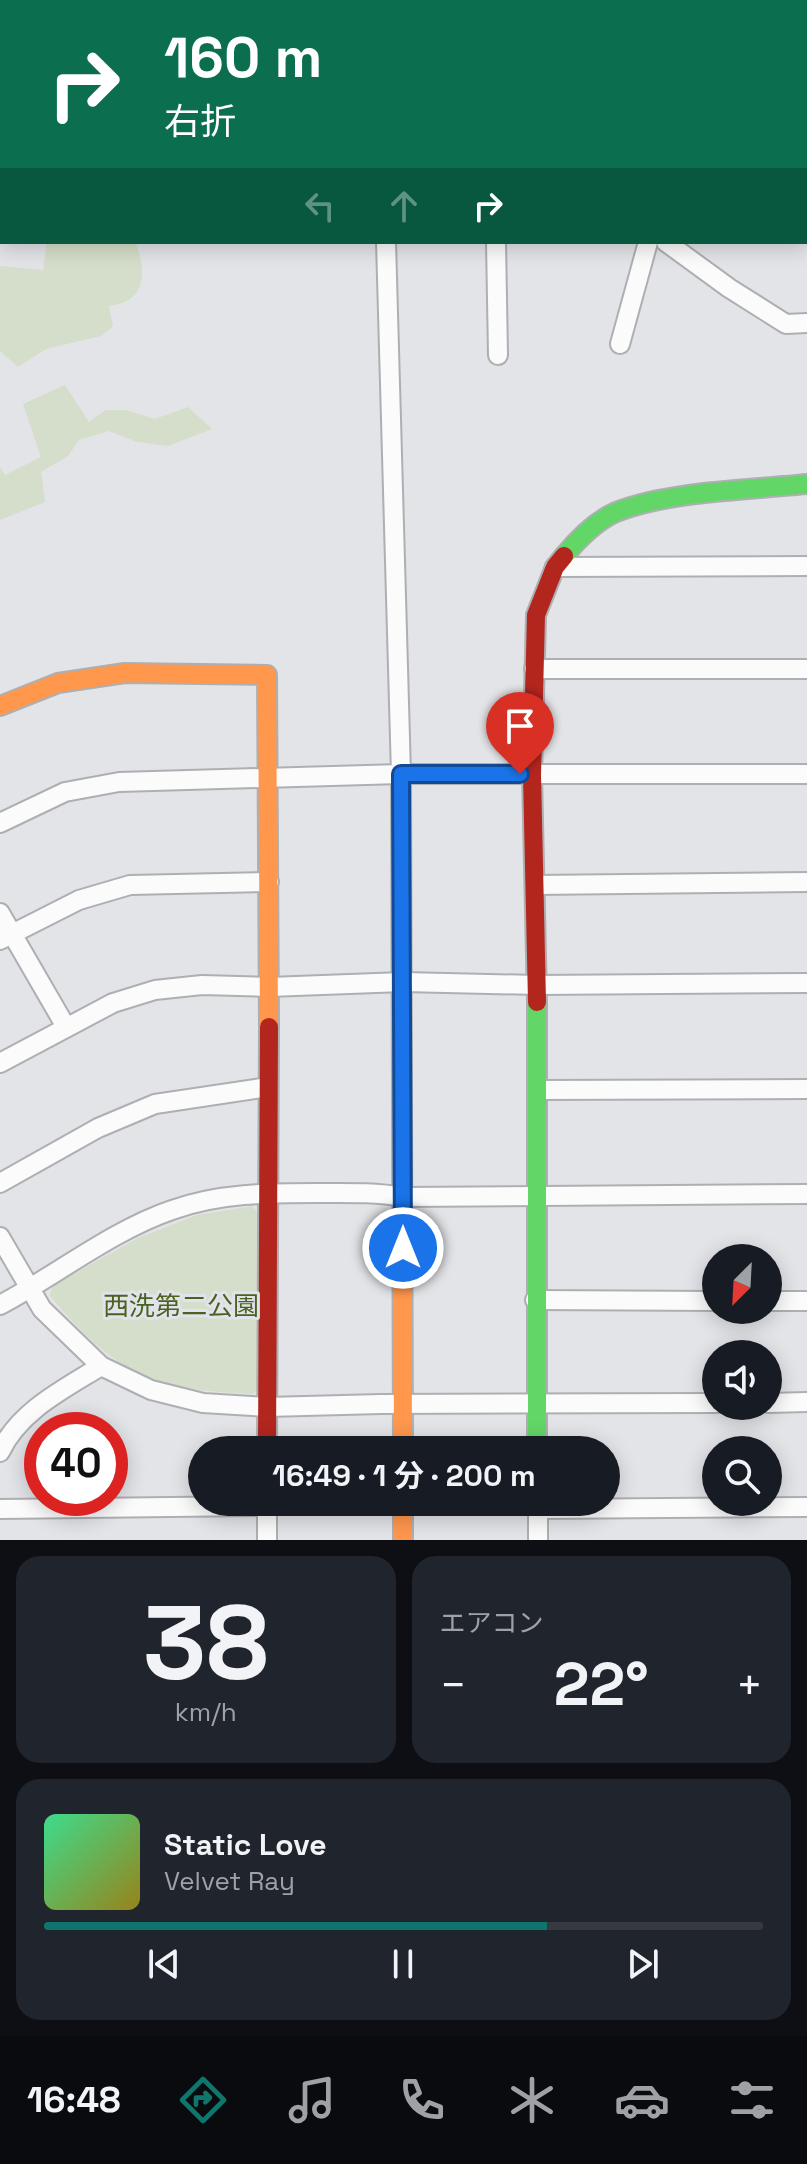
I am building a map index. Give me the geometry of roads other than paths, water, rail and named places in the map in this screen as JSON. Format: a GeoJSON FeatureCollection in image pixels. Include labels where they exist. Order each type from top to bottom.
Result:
{"type":"FeatureCollection","features":[{"type":"Feature","properties":{"kind":"street"},"geometry":{"type":"LineString","coordinates":[[386,244],[401,774],[403,1436]]}},
{"type":"Feature","properties":{"kind":"street"},"geometry":{"type":"LineString","coordinates":[[496,244],[498,355]]}},
{"type":"Feature","properties":{"kind":"street"},"geometry":{"type":"LineString","coordinates":[[620,344],[647,244]]}},
{"type":"Feature","properties":{"kind":"street"},"geometry":{"type":"LineString","coordinates":[[669,244],[786,324],[807,323]]}},
{"type":"Feature","properties":{"kind":"street"},"geometry":{"type":"LineString","coordinates":[[537,1436],[537,985],[532,775],[536,615],[555,567],[580,537],[614,513],[659,500],[807,484]]}},
{"type":"Feature","properties":{"kind":"street"},"geometry":{"type":"LineString","coordinates":[[555,567],[807,566]]}},
{"type":"Feature","properties":{"kind":"street"},"geometry":{"type":"LineString","coordinates":[[534,669],[807,669]]}},
{"type":"Feature","properties":{"kind":"street"},"geometry":{"type":"LineString","coordinates":[[0,706],[58,683],[125,673],[267,675],[270,1193],[267,1436]]}},
{"type":"Feature","properties":{"kind":"street"},"geometry":{"type":"LineString","coordinates":[[0,823],[65,792],[119,782],[401,774],[807,774]]}},
{"type":"Feature","properties":{"kind":"street"},"geometry":{"type":"LineString","coordinates":[[6,936],[79,900],[130,885],[269,882]]}},
{"type":"Feature","properties":{"kind":"street"},"geometry":{"type":"LineString","coordinates":[[535,885],[807,882]]}},
{"type":"Feature","properties":{"kind":"street"},"geometry":{"type":"LineString","coordinates":[[0,913],[6,936],[66,1027]]}},
{"type":"Feature","properties":{"kind":"street"},"geometry":{"type":"LineString","coordinates":[[0,1063],[113,1003],[155,990],[202,985],[807,983]]}},
{"type":"Feature","properties":{"kind":"street"},"geometry":{"type":"LineString","coordinates":[[0,1183],[98,1128],[155,1104],[268,1087]]}},
{"type":"Feature","properties":{"kind":"street"},"geometry":{"type":"LineString","coordinates":[[537,1090],[807,1089]]}},
{"type":"Feature","properties":{"kind":"street"},"geometry":{"type":"LineString","coordinates":[[0,1305],[170,1210],[218,1197],[270,1193],[380,1193],[403,1197],[807,1194]]}},
{"type":"Feature","properties":{"kind":"street"},"geometry":{"type":"LineString","coordinates":[[0,1237],[42,1309],[101,1366],[151,1390],[203,1403],[267,1407],[702,1403]]}},
{"type":"Feature","properties":{"kind":"street"},"geometry":{"type":"LineString","coordinates":[[535,1300],[702,1301]]}},
{"type":"Feature","properties":{"kind":"street"},"geometry":{"type":"LineString","coordinates":[[782,1301],[807,1301]]}},
{"type":"Feature","properties":{"kind":"street"},"geometry":{"type":"LineString","coordinates":[[0,1452],[9,1434],[38,1406],[101,1366]]}},
{"type":"Feature","properties":{"kind":"street"},"geometry":{"type":"LineString","coordinates":[[782,1403],[807,1402]]}},
{"type":"Feature","properties":{"kind":"street"},"geometry":{"type":"LineString","coordinates":[[0,1509],[188,1505]]}},
{"type":"Feature","properties":{"kind":"street"},"geometry":{"type":"LineString","coordinates":[[620,1506],[807,1507]]}},
{"type":"Feature","properties":{"kind":"street"},"geometry":{"type":"LineString","coordinates":[[267,1516],[267,1540]]}},
{"type":"Feature","properties":{"kind":"street"},"geometry":{"type":"LineString","coordinates":[[403,1516],[403,1540]]}},
{"type":"Feature","properties":{"kind":"street"},"geometry":{"type":"LineString","coordinates":[[538,1516],[538,1540]]}},
{"type":"Feature","properties":{"kind":"park label","name":"西洗第二公園"},"geometry":{"type":"Point","coordinates":[181,1306]}}]}
